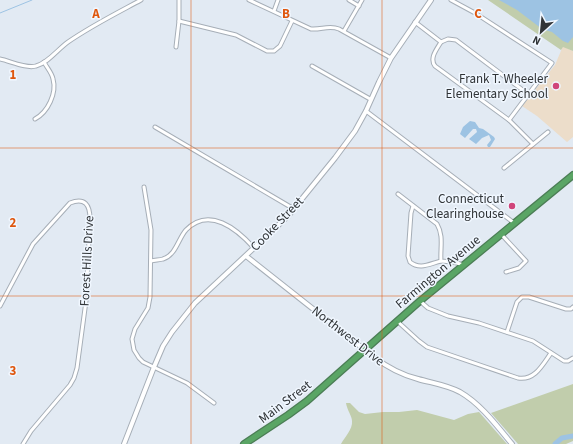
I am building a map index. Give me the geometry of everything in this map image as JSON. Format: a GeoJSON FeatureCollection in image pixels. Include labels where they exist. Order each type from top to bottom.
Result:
{"type":"FeatureCollection","features":[{"type":"Feature","properties":{"kind":"highway","name":"Farmington Avenue"},"geometry":{"type":"LineString","coordinates":[[338,374],[364,349],[420,301],[573,175]]}},
{"type":"Feature","properties":{"kind":"highway","name":"Main Street"},"geometry":{"type":"LineString","coordinates":[[244,444],[291,413],[338,374]]}},
{"type":"Feature","properties":{"kind":"main road","name":"Cooke Street"},"geometry":{"type":"LineString","coordinates":[[124,444],[154,367],[166,341],[178,323],[195,303],[294,209],[350,137],[366,111],[391,58],[431,0]]}},
{"type":"Feature","properties":{"kind":"main road","name":"Northwest Drive"},"geometry":{"type":"LineString","coordinates":[[246,256],[378,361],[398,372],[453,389],[465,395],[475,403],[512,444]]}},
{"type":"Feature","properties":{"kind":"street"},"geometry":{"type":"LineString","coordinates":[[0,59],[30,67],[37,66],[77,36],[141,0]]}},
{"type":"Feature","properties":{"kind":"street"},"geometry":{"type":"LineString","coordinates":[[176,47],[179,21],[179,0]]}},
{"type":"Feature","properties":{"kind":"street"},"geometry":{"type":"LineString","coordinates":[[249,0],[311,29],[332,27],[344,31],[391,58]]}},
{"type":"Feature","properties":{"kind":"street"},"geometry":{"type":"LineString","coordinates":[[274,11],[278,0]]}},
{"type":"Feature","properties":{"kind":"street"},"geometry":{"type":"LineString","coordinates":[[349,0],[359,6]]}},
{"type":"Feature","properties":{"kind":"street"},"geometry":{"type":"LineString","coordinates":[[344,31],[362,0]]}},
{"type":"Feature","properties":{"kind":"street"},"geometry":{"type":"LineString","coordinates":[[450,0],[475,13],[552,63],[509,120]]}},
{"type":"Feature","properties":{"kind":"street"},"geometry":{"type":"LineString","coordinates":[[179,21],[236,35],[267,51],[274,51],[280,46],[292,21]]}},
{"type":"Feature","properties":{"kind":"street"},"geometry":{"type":"LineString","coordinates":[[415,22],[441,42]]}},
{"type":"Feature","properties":{"kind":"street"},"geometry":{"type":"LineString","coordinates":[[528,94],[456,40],[448,38],[441,42],[432,58],[432,63],[435,66],[509,120],[533,144]]}},
{"type":"Feature","properties":{"kind":"street"},"geometry":{"type":"LineString","coordinates":[[35,119],[41,116],[49,105],[54,91],[54,79],[44,62]]}},
{"type":"Feature","properties":{"kind":"street"},"geometry":{"type":"LineString","coordinates":[[312,66],[370,100]]}},
{"type":"Feature","properties":{"kind":"street"},"geometry":{"type":"LineString","coordinates":[[366,111],[514,223]]}},
{"type":"Feature","properties":{"kind":"street"},"geometry":{"type":"LineString","coordinates":[[155,127],[294,209]]}},
{"type":"Feature","properties":{"kind":"street"},"geometry":{"type":"LineString","coordinates":[[504,168],[548,132]]}},
{"type":"Feature","properties":{"kind":"street"},"geometry":{"type":"LineString","coordinates":[[144,187],[152,230],[150,296],[148,308],[135,329],[132,339],[134,350],[138,358],[187,383],[214,403]]}},
{"type":"Feature","properties":{"kind":"street"},"geometry":{"type":"LineString","coordinates":[[398,194],[437,224],[440,230],[441,261]]}},
{"type":"Feature","properties":{"kind":"street","name":"Forest Hills Drive"},"geometry":{"type":"LineString","coordinates":[[0,306],[25,258],[38,237],[70,203],[76,200],[88,204],[90,219],[86,301],[77,368],[70,385],[36,425],[23,444]]}},
{"type":"Feature","properties":{"kind":"street"},"geometry":{"type":"LineString","coordinates":[[413,206],[410,220],[408,256],[410,262],[415,266],[422,266],[441,261],[464,265]]}},
{"type":"Feature","properties":{"kind":"street"},"geometry":{"type":"LineString","coordinates":[[151,260],[163,259],[170,255],[185,231],[200,220],[214,220],[237,231],[254,248]]}},
{"type":"Feature","properties":{"kind":"street"},"geometry":{"type":"LineString","coordinates":[[501,234],[526,261],[518,268],[506,272]]}},
{"type":"Feature","properties":{"kind":"street"},"geometry":{"type":"LineString","coordinates":[[507,332],[517,302],[522,297],[529,297],[566,309],[571,309],[573,307]]}},
{"type":"Feature","properties":{"kind":"street"},"geometry":{"type":"LineString","coordinates":[[420,301],[432,310],[448,316],[474,321],[533,341],[566,362],[573,358]]}},
{"type":"Feature","properties":{"kind":"street"},"geometry":{"type":"LineString","coordinates":[[397,321],[419,342],[427,347],[521,378],[528,378],[534,374],[551,353]]}},
{"type":"Feature","properties":{"kind":"shaded area","name":"Frank T. Wheeler Elementary School"},"geometry":{"type":"Polygon","coordinates":[[[563,46],[573,51],[573,137],[567,142],[537,116],[522,106],[555,65],[563,46]]]}},
{"type":"Feature","properties":{"kind":"green space"},"geometry":{"type":"Polygon","coordinates":[[[488,0],[573,0],[573,51],[563,47],[561,50],[488,0]]]}},
{"type":"Feature","properties":{"kind":"green space"},"geometry":{"type":"Polygon","coordinates":[[[573,384],[573,441],[566,444],[518,444],[491,413],[573,384]]]}},
{"type":"Feature","properties":{"kind":"green space"},"geometry":{"type":"Polygon","coordinates":[[[346,403],[350,403],[359,412],[365,414],[417,410],[454,420],[468,414],[479,412],[507,444],[341,444],[352,424],[352,419],[346,403]]]}},
{"type":"Feature","properties":{"kind":"water"},"geometry":{"type":"Polygon","coordinates":[[[499,0],[573,0],[573,37],[568,43],[563,41],[552,32],[542,29],[517,10],[499,0]]]}},
{"type":"Feature","properties":{"kind":"water"},"geometry":{"type":"Polygon","coordinates":[[[470,121],[475,122],[479,128],[483,129],[494,137],[495,139],[490,147],[487,145],[491,140],[489,135],[482,138],[476,144],[469,139],[477,132],[476,129],[473,129],[465,138],[460,134],[463,127],[470,121]]]}},
{"type":"Feature","properties":{"kind":"waterway"},"geometry":{"type":"LineString","coordinates":[[0,13],[32,0]]}},
{"type":"Feature","properties":{"kind":"waterway"},"geometry":{"type":"LineString","coordinates":[[555,444],[562,438],[573,436]]}},
{"type":"Feature","properties":{"kind":"place","name":"Frank T. Wheeler Elementary School"},"geometry":{"type":"Point","coordinates":[556,86]}},
{"type":"Feature","properties":{"kind":"place","name":"Connecticut Clearinghouse"},"geometry":{"type":"Point","coordinates":[512,206]}}]}
